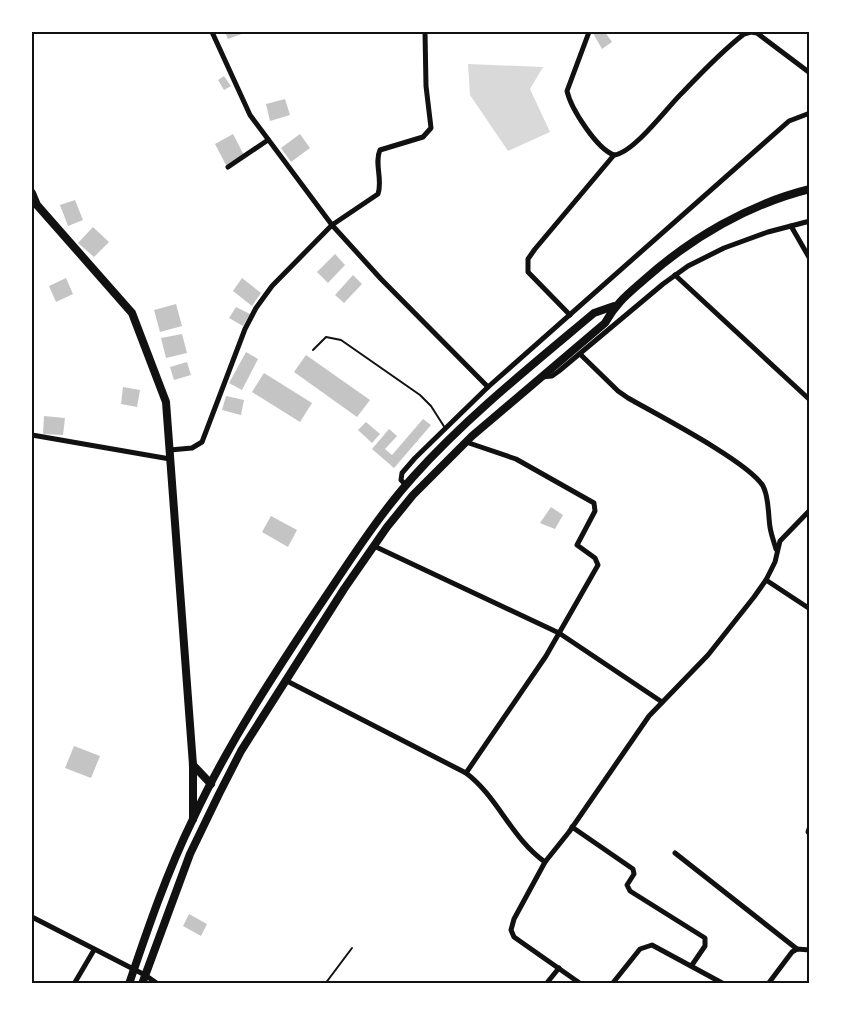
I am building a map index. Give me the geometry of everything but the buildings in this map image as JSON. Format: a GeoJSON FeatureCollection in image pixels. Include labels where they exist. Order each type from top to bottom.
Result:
{"type":"FeatureCollection","features":[{"type":"Feature","properties":{"kind":"highway"},"geometry":{"type":"LineString","coordinates":[[143,979],[190,854],[241,751],[374,546],[413,495],[466,442],[605,323],[614,306],[661,264],[705,234],[749,210],[810,189]]}},
{"type":"Feature","properties":{"kind":"highway"},"geometry":{"type":"LineString","coordinates":[[129,984],[168,875],[211,784],[266,687],[353,556],[406,485],[440,448],[594,313],[614,306]]}},
{"type":"Feature","properties":{"kind":"main road"},"geometry":{"type":"LineString","coordinates":[[32,193],[37,205],[132,313],[166,402],[194,765],[193,819]]}},
{"type":"Feature","properties":{"kind":"main road"},"geometry":{"type":"LineString","coordinates":[[194,765],[211,784]]}},
{"type":"Feature","properties":{"kind":"street"},"geometry":{"type":"LineString","coordinates":[[212,32],[250,115],[332,225],[381,279],[488,387]]}},
{"type":"Feature","properties":{"kind":"street"},"geometry":{"type":"LineString","coordinates":[[170,450],[192,448],[202,442],[245,329],[256,308],[273,286],[332,225],[378,194],[380,150],[423,137],[429,132],[431,123],[426,86],[425,32]]}},
{"type":"Feature","properties":{"kind":"street"},"geometry":{"type":"LineString","coordinates":[[589,32],[567,92],[579,118],[604,150],[614,155]]}},
{"type":"Feature","properties":{"kind":"street"},"geometry":{"type":"LineString","coordinates":[[570,315],[528,272],[528,259],[614,155],[627,150],[744,34],[757,33],[810,73]]}},
{"type":"Feature","properties":{"kind":"street"},"geometry":{"type":"LineString","coordinates":[[406,485],[401,480],[402,473],[488,387],[789,121],[810,113]]}},
{"type":"Feature","properties":{"kind":"street"},"geometry":{"type":"LineString","coordinates":[[228,167],[268,140]]}},
{"type":"Feature","properties":{"kind":"street"},"geometry":{"type":"LineString","coordinates":[[540,377],[552,376],[688,266],[724,248],[810,221]]}},
{"type":"Feature","properties":{"kind":"street"},"geometry":{"type":"LineString","coordinates":[[791,226],[810,259]]}},
{"type":"Feature","properties":{"kind":"street"},"geometry":{"type":"LineString","coordinates":[[675,275],[810,400]]}},
{"type":"Feature","properties":{"kind":"street"},"geometry":{"type":"LineString","coordinates":[[580,354],[623,394],[742,466],[757,478],[764,488],[770,529],[778,554]]}},
{"type":"Feature","properties":{"kind":"street"},"geometry":{"type":"LineString","coordinates":[[32,435],[170,459]]}},
{"type":"Feature","properties":{"kind":"street"},"geometry":{"type":"LineString","coordinates":[[466,442],[516,459],[589,498],[596,506],[577,546],[595,558],[598,565],[546,656],[466,773]]}},
{"type":"Feature","properties":{"kind":"street"},"geometry":{"type":"LineString","coordinates":[[581,984],[514,937],[513,921],[545,862],[649,716],[708,655],[766,580],[778,554],[781,540],[810,510]]}},
{"type":"Feature","properties":{"kind":"street"},"geometry":{"type":"LineString","coordinates":[[374,546],[559,633],[662,702]]}},
{"type":"Feature","properties":{"kind":"street"},"geometry":{"type":"LineString","coordinates":[[766,580],[810,609]]}},
{"type":"Feature","properties":{"kind":"street"},"geometry":{"type":"LineString","coordinates":[[285,680],[466,773],[483,788],[529,849],[545,862]]}},
{"type":"Feature","properties":{"kind":"street"},"geometry":{"type":"LineString","coordinates":[[810,826],[808,830],[810,834]]}},
{"type":"Feature","properties":{"kind":"street"},"geometry":{"type":"LineString","coordinates":[[572,827],[633,869],[634,874],[627,885],[630,891],[705,938],[705,945],[692,965]]}},
{"type":"Feature","properties":{"kind":"street"},"geometry":{"type":"LineString","coordinates":[[675,853],[797,949],[810,950]]}},
{"type":"Feature","properties":{"kind":"street"},"geometry":{"type":"LineString","coordinates":[[32,916],[134,969],[143,979],[158,984]]}},
{"type":"Feature","properties":{"kind":"street"},"geometry":{"type":"LineString","coordinates":[[612,984],[634,954],[646,945],[659,946],[724,984]]}},
{"type":"Feature","properties":{"kind":"street"},"geometry":{"type":"LineString","coordinates":[[768,984],[789,954],[797,949]]}},
{"type":"Feature","properties":{"kind":"street"},"geometry":{"type":"LineString","coordinates":[[74,984],[94,950]]}},
{"type":"Feature","properties":{"kind":"street"},"geometry":{"type":"LineString","coordinates":[[546,984],[559,968]]}},
{"type":"Feature","properties":{"kind":"lane"},"geometry":{"type":"LineString","coordinates":[[313,350],[326,338],[341,340],[420,394],[445,428]]}},
{"type":"Feature","properties":{"kind":"lane"},"geometry":{"type":"LineString","coordinates":[[325,984],[352,948]]}},
{"type":"Feature","properties":{"kind":"shaded area"},"geometry":{"type":"Polygon","coordinates":[[[468,64],[543,67],[530,89],[550,132],[508,151],[470,95],[468,64]]]}}]}
